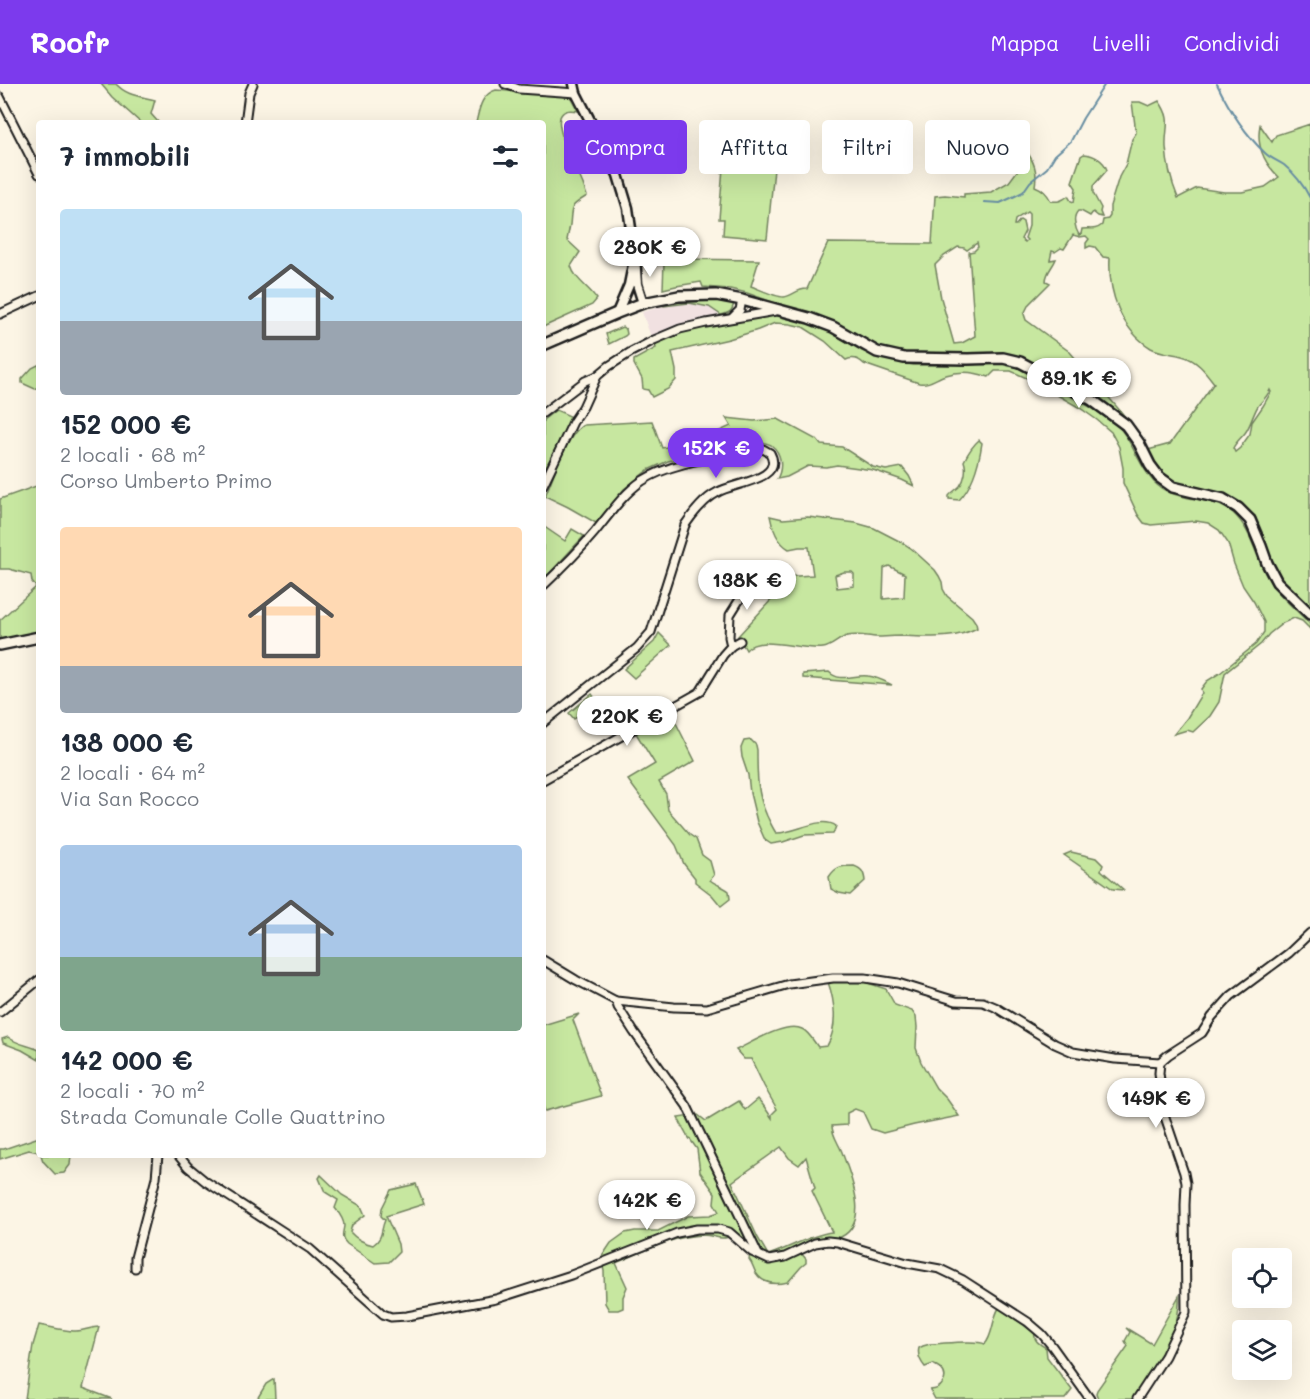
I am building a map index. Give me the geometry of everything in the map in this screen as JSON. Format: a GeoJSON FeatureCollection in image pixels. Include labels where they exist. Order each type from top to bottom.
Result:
{"type":"FeatureCollection","features":[{"type":"Feature","properties":{"kind":"main road"},"geometry":{"type":"LineString","coordinates":[[546,344],[643,303],[679,296],[716,295],[809,318],[833,327],[877,352],[904,358],[1012,359],[1092,400],[1126,425],[1159,477],[1173,487],[1223,499],[1238,508],[1250,520],[1277,582],[1310,614]]}},
{"type":"Feature","properties":{"kind":"main road"},"geometry":{"type":"LineString","coordinates":[[0,645],[36,638]]}},
{"type":"Feature","properties":{"kind":"street"},"geometry":{"type":"LineString","coordinates":[[245,120],[252,84]]}},
{"type":"Feature","properties":{"kind":"street"},"geometry":{"type":"LineString","coordinates":[[505,84],[519,89],[576,93]]}},
{"type":"Feature","properties":{"kind":"street"},"geometry":{"type":"LineString","coordinates":[[574,84],[576,93],[618,175],[628,208],[638,284],[643,303]]}},
{"type":"Feature","properties":{"kind":"street"},"geometry":{"type":"LineString","coordinates":[[0,97],[36,168]]}},
{"type":"Feature","properties":{"kind":"street"},"geometry":{"type":"LineString","coordinates":[[617,313],[629,285],[635,256]]}},
{"type":"Feature","properties":{"kind":"street"},"geometry":{"type":"LineString","coordinates":[[0,314],[36,297]]}},
{"type":"Feature","properties":{"kind":"street"},"geometry":{"type":"LineString","coordinates":[[731,319],[748,312],[752,306],[747,301]]}},
{"type":"Feature","properties":{"kind":"street"},"geometry":{"type":"LineString","coordinates":[[546,411],[619,358],[654,340],[680,329],[779,310]]}},
{"type":"Feature","properties":{"kind":"street"},"geometry":{"type":"LineString","coordinates":[[546,479],[597,376]]}},
{"type":"Feature","properties":{"kind":"street"},"geometry":{"type":"LineString","coordinates":[[546,583],[640,482],[675,466],[753,450],[763,449],[770,453],[774,463],[765,475],[720,490],[692,514],[685,525],[651,632],[637,648],[546,721]]}},
{"type":"Feature","properties":{"kind":"street"},"geometry":{"type":"LineString","coordinates":[[731,646],[730,615],[755,575]]}},
{"type":"Feature","properties":{"kind":"street"},"geometry":{"type":"LineString","coordinates":[[546,778],[700,692],[718,662],[731,646],[740,641]]}},
{"type":"Feature","properties":{"kind":"street"},"geometry":{"type":"LineString","coordinates":[[1137,1399],[1165,1356],[1186,1312],[1186,1184],[1165,1117],[1159,1073],[1161,1062],[1202,1033],[1212,1017],[1231,996],[1288,953],[1310,933]]}},
{"type":"Feature","properties":{"kind":"street"},"geometry":{"type":"LineString","coordinates":[[546,962],[616,1001],[674,1007],[707,1008],[795,983],[833,978],[865,978],[898,983],[956,1000],[983,1002],[1073,1052],[1115,1059],[1161,1062]]}},
{"type":"Feature","properties":{"kind":"street"},"geometry":{"type":"LineString","coordinates":[[0,1012],[36,982]]}},
{"type":"Feature","properties":{"kind":"street"},"geometry":{"type":"LineString","coordinates":[[616,1001],[634,1032],[687,1106],[758,1254]]}},
{"type":"Feature","properties":{"kind":"street"},"geometry":{"type":"LineString","coordinates":[[135,1268],[135,1258],[156,1178],[158,1158]]}},
{"type":"Feature","properties":{"kind":"street"},"geometry":{"type":"LineString","coordinates":[[180,1158],[205,1182],[310,1250],[383,1314],[391,1317],[496,1299],[571,1275],[642,1245],[687,1231],[707,1228],[729,1232],[752,1252],[769,1260],[784,1257],[814,1244],[837,1242],[952,1274],[1028,1322],[1042,1334],[1090,1399]]}},
{"type":"Feature","properties":{"kind":"shaded area"},"geometry":{"type":"Polygon","coordinates":[[[689,303],[709,307],[721,315],[686,323],[651,337],[642,312],[668,305],[689,303]]]}},
{"type":"Feature","properties":{"kind":"green space"},"geometry":{"type":"Polygon","coordinates":[[[101,84],[116,84],[129,93],[155,100],[151,114],[156,120],[138,120],[101,84]]]}},
{"type":"Feature","properties":{"kind":"green space"},"geometry":{"type":"Polygon","coordinates":[[[496,90],[570,96],[578,111],[564,112],[559,121],[564,140],[564,174],[578,174],[587,196],[572,208],[567,240],[580,252],[571,266],[573,271],[597,299],[592,305],[546,326],[546,120],[477,120],[487,95],[496,90]]]}},
{"type":"Feature","properties":{"kind":"green space"},"geometry":{"type":"Polygon","coordinates":[[[1159,101],[1166,114],[1167,160],[1178,198],[1197,188],[1242,192],[1265,187],[1279,177],[1262,154],[1259,140],[1260,125],[1272,142],[1276,135],[1310,124],[1310,606],[1306,606],[1281,583],[1270,563],[1255,516],[1223,493],[1175,484],[1159,473],[1148,450],[1170,444],[1214,383],[1192,360],[1151,348],[1131,331],[1114,296],[1110,258],[1103,257],[1095,247],[1086,248],[1089,239],[1086,236],[1073,235],[1064,249],[1052,251],[1050,260],[1056,259],[1046,278],[1046,281],[1050,283],[1029,304],[1024,314],[1026,320],[1070,352],[1122,413],[1134,431],[1066,383],[1030,362],[1012,355],[902,354],[884,349],[818,318],[747,293],[703,287],[701,282],[663,289],[664,262],[674,259],[759,260],[751,286],[784,297],[807,289],[828,243],[932,244],[935,196],[964,197],[964,194],[991,192],[1009,182],[1015,174],[1030,174],[1030,157],[1035,170],[1035,186],[1040,188],[1051,201],[1060,201],[1068,196],[1074,202],[1076,188],[1072,182],[1081,156],[1084,154],[1091,156],[1104,163],[1107,170],[1093,186],[1093,193],[1101,208],[1102,217],[1093,212],[1090,216],[1081,211],[1078,211],[1075,216],[1079,235],[1082,229],[1095,229],[1110,216],[1110,206],[1119,177],[1126,164],[1132,139],[1136,133],[1132,102],[1140,102],[1149,106],[1159,101]],[[1027,212],[1015,220],[1014,225],[1020,220],[1023,222],[1025,231],[1021,239],[1025,242],[1029,226],[1027,212]],[[977,243],[967,250],[958,247],[935,265],[941,298],[954,344],[962,343],[975,336],[969,252],[978,247],[977,243]],[[1270,390],[1258,406],[1247,430],[1234,446],[1235,452],[1250,434],[1252,422],[1271,392],[1270,390]]]}},
{"type":"Feature","properties":{"kind":"green space"},"geometry":{"type":"Polygon","coordinates":[[[723,174],[774,174],[767,239],[723,235],[724,219],[719,219],[723,174]]]}},
{"type":"Feature","properties":{"kind":"green space"},"geometry":{"type":"Polygon","coordinates":[[[685,298],[730,299],[734,303],[730,312],[721,315],[709,307],[689,303],[664,306],[664,302],[685,298]]]}},
{"type":"Feature","properties":{"kind":"green space"},"geometry":{"type":"Polygon","coordinates":[[[780,314],[810,322],[862,351],[891,361],[914,365],[1012,364],[1030,371],[1110,419],[1124,433],[1148,474],[1162,489],[1214,503],[1233,513],[1245,527],[1271,584],[1310,624],[1310,629],[1302,621],[1294,618],[1283,623],[1225,673],[1219,702],[1210,716],[1193,732],[1187,730],[1174,734],[1187,718],[1207,681],[1256,644],[1264,632],[1264,622],[1243,586],[1228,543],[1219,530],[1208,523],[1196,521],[1151,525],[1144,523],[1123,483],[1119,447],[1111,432],[1080,408],[1011,371],[995,371],[989,377],[957,372],[927,383],[919,383],[864,364],[856,359],[846,360],[825,341],[803,327],[775,323],[729,339],[672,352],[676,380],[668,389],[652,397],[648,390],[643,389],[642,379],[634,360],[656,348],[655,345],[663,339],[689,329],[780,314]]]}},
{"type":"Feature","properties":{"kind":"green space"},"geometry":{"type":"Polygon","coordinates":[[[622,327],[626,329],[627,334],[609,344],[606,334],[622,327]]]}},
{"type":"Feature","properties":{"kind":"green space"},"geometry":{"type":"Polygon","coordinates":[[[36,366],[35,389],[22,383],[22,379],[36,366]]]}},
{"type":"Feature","properties":{"kind":"green space"},"geometry":{"type":"Polygon","coordinates":[[[556,410],[572,417],[546,466],[546,418],[556,410]]]}},
{"type":"Feature","properties":{"kind":"green space"},"geometry":{"type":"Polygon","coordinates":[[[726,418],[754,421],[778,419],[817,440],[821,445],[842,447],[873,467],[886,470],[902,467],[914,486],[873,470],[837,465],[808,466],[787,477],[777,479],[781,466],[775,448],[756,441],[668,461],[648,470],[624,489],[596,523],[546,496],[566,446],[578,429],[584,425],[652,421],[662,448],[698,441],[731,426],[726,418]]]}},
{"type":"Feature","properties":{"kind":"green space"},"geometry":{"type":"Polygon","coordinates":[[[979,440],[982,443],[981,451],[972,481],[959,500],[949,499],[949,496],[962,483],[965,471],[964,461],[979,440]]]}},
{"type":"Feature","properties":{"kind":"green space"},"geometry":{"type":"Polygon","coordinates":[[[36,486],[36,587],[31,575],[0,569],[0,499],[36,486]]]}},
{"type":"Feature","properties":{"kind":"green space"},"geometry":{"type":"Polygon","coordinates":[[[770,516],[783,519],[808,517],[856,523],[874,528],[903,543],[935,570],[947,596],[972,617],[977,628],[950,636],[854,635],[844,637],[823,648],[761,643],[752,645],[746,650],[738,636],[772,599],[778,581],[782,577],[813,575],[809,547],[789,549],[776,535],[770,516]],[[889,566],[884,568],[883,599],[904,597],[905,574],[889,566]],[[844,572],[835,575],[837,588],[854,586],[854,574],[844,572]]]}},
{"type":"Feature","properties":{"kind":"green space"},"geometry":{"type":"Polygon","coordinates":[[[546,528],[565,541],[572,529],[584,536],[547,576],[546,528]]]}},
{"type":"Feature","properties":{"kind":"green space"},"geometry":{"type":"Polygon","coordinates":[[[36,587],[36,637],[0,644],[0,620],[36,587]]]}},
{"type":"Feature","properties":{"kind":"green space"},"geometry":{"type":"Polygon","coordinates":[[[659,633],[671,645],[634,678],[624,669],[654,642],[659,633]]]}},
{"type":"Feature","properties":{"kind":"green space"},"geometry":{"type":"Polygon","coordinates":[[[829,672],[842,678],[871,677],[892,685],[803,678],[803,674],[829,672]]]}},
{"type":"Feature","properties":{"kind":"green space"},"geometry":{"type":"Polygon","coordinates":[[[592,694],[597,701],[574,719],[569,713],[592,694]]]}},
{"type":"Feature","properties":{"kind":"green space"},"geometry":{"type":"Polygon","coordinates":[[[670,711],[695,761],[659,782],[666,794],[668,810],[696,839],[702,855],[710,861],[714,875],[710,880],[729,891],[730,899],[721,906],[712,895],[695,882],[695,878],[684,864],[676,845],[628,780],[655,764],[634,730],[670,711]]]}},
{"type":"Feature","properties":{"kind":"green space"},"geometry":{"type":"Polygon","coordinates":[[[751,740],[757,750],[761,800],[776,833],[830,823],[836,826],[833,834],[804,835],[771,844],[765,840],[757,822],[742,757],[741,748],[744,741],[751,740]]]}},
{"type":"Feature","properties":{"kind":"green space"},"geometry":{"type":"Polygon","coordinates":[[[1071,852],[1096,858],[1103,865],[1101,870],[1124,890],[1113,889],[1064,855],[1071,852]]]}},
{"type":"Feature","properties":{"kind":"green space"},"geometry":{"type":"Polygon","coordinates":[[[854,866],[862,871],[865,881],[850,895],[831,889],[829,877],[834,871],[842,867],[854,866]]]}},
{"type":"Feature","properties":{"kind":"green space"},"geometry":{"type":"Polygon","coordinates":[[[828,982],[865,982],[886,989],[895,1005],[912,1011],[916,1017],[916,1048],[921,1062],[936,1088],[959,1116],[883,1133],[871,1129],[863,1112],[855,1109],[847,1113],[847,1125],[832,1126],[854,1187],[857,1213],[854,1224],[847,1233],[836,1239],[824,1241],[801,1253],[806,1263],[788,1282],[770,1283],[759,1277],[749,1259],[750,1254],[734,1235],[721,1238],[707,1235],[691,1236],[658,1245],[616,1263],[627,1287],[623,1297],[623,1308],[609,1310],[605,1303],[604,1271],[601,1258],[611,1243],[625,1233],[658,1231],[688,1216],[710,1215],[719,1212],[714,1203],[715,1193],[700,1172],[697,1149],[678,1118],[698,1115],[706,1121],[739,1101],[745,1110],[758,1099],[772,1118],[772,1114],[777,1109],[751,1059],[744,1059],[736,1050],[778,1030],[795,1027],[807,1032],[818,1047],[827,1046],[834,1023],[834,1006],[828,982]],[[781,1147],[732,1182],[768,1255],[815,1236],[832,1232],[812,1191],[815,1188],[806,1157],[799,1165],[789,1158],[781,1147]]]}},
{"type":"Feature","properties":{"kind":"green space"},"geometry":{"type":"Polygon","coordinates":[[[579,1014],[573,1020],[601,1096],[546,1111],[546,1024],[579,1014]]]}},
{"type":"Feature","properties":{"kind":"green space"},"geometry":{"type":"Polygon","coordinates":[[[8,1037],[36,1049],[36,1058],[3,1043],[2,1039],[8,1037]]]}},
{"type":"Feature","properties":{"kind":"green space"},"geometry":{"type":"Polygon","coordinates":[[[36,1138],[36,1151],[29,1150],[0,1159],[0,1149],[36,1138]]]}},
{"type":"Feature","properties":{"kind":"green space"},"geometry":{"type":"Polygon","coordinates":[[[42,1158],[71,1158],[70,1165],[64,1173],[55,1174],[42,1158]]]}},
{"type":"Feature","properties":{"kind":"green space"},"geometry":{"type":"Polygon","coordinates":[[[321,1175],[342,1195],[361,1206],[365,1215],[352,1225],[350,1232],[360,1240],[373,1245],[381,1234],[385,1220],[381,1216],[382,1208],[391,1190],[416,1184],[424,1204],[386,1216],[399,1252],[389,1262],[375,1263],[345,1242],[342,1235],[343,1221],[335,1208],[338,1200],[325,1192],[319,1178],[321,1175]]]}},
{"type":"Feature","properties":{"kind":"green space"},"geometry":{"type":"Polygon","coordinates":[[[1179,1296],[1176,1324],[1171,1337],[1157,1364],[1132,1399],[1098,1399],[1097,1390],[1128,1346],[1125,1341],[1130,1332],[1126,1328],[1152,1344],[1179,1296]]]}},
{"type":"Feature","properties":{"kind":"green space"},"geometry":{"type":"Polygon","coordinates":[[[999,1308],[1035,1333],[1036,1340],[1046,1348],[1047,1357],[1072,1390],[1065,1399],[935,1399],[930,1390],[941,1386],[945,1376],[944,1372],[933,1364],[925,1367],[919,1356],[919,1348],[930,1344],[958,1342],[985,1344],[990,1337],[999,1308]]]}},
{"type":"Feature","properties":{"kind":"green space"},"geometry":{"type":"Polygon","coordinates":[[[39,1325],[77,1331],[99,1327],[83,1388],[112,1399],[25,1399],[33,1345],[39,1325]]]}},
{"type":"Feature","properties":{"kind":"green space"},"geometry":{"type":"Polygon","coordinates":[[[274,1379],[275,1399],[257,1399],[266,1384],[274,1379]]]}},
{"type":"Feature","properties":{"kind":"waterway"},"geometry":{"type":"LineString","coordinates":[[984,202],[1000,203],[1023,192],[1030,182],[1047,168],[1055,155],[1071,141],[1105,84]]}},
{"type":"Feature","properties":{"kind":"waterway"},"geometry":{"type":"LineString","coordinates":[[1217,84],[1232,112],[1250,137],[1267,155],[1292,172],[1310,198]]}}]}
